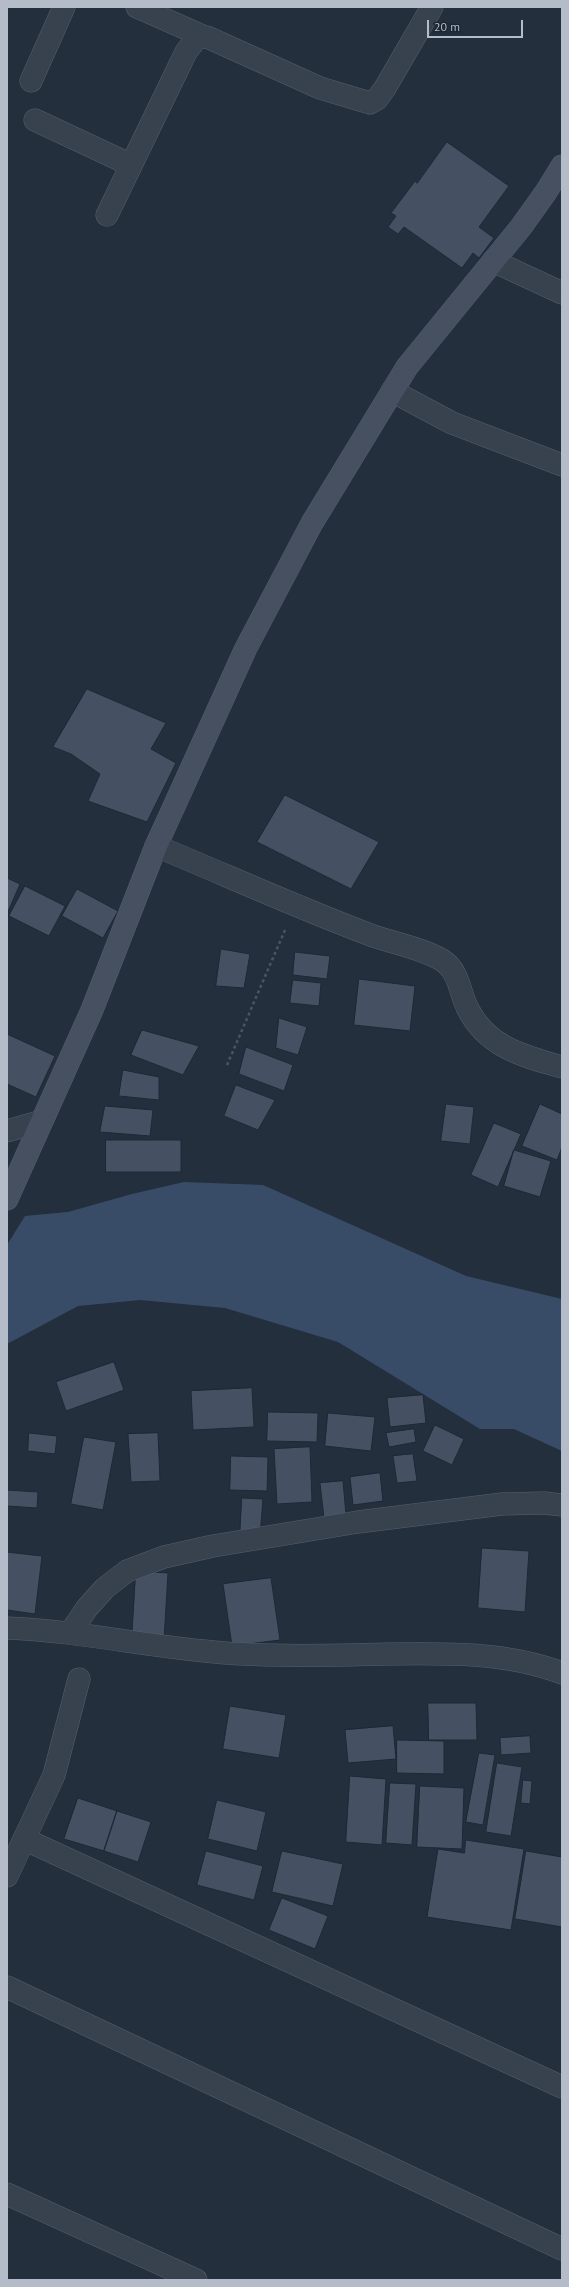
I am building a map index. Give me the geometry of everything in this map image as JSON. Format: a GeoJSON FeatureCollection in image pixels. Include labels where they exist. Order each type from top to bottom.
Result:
{"type":"FeatureCollection","features":[{"type":"Feature","properties":{"kind":"street"},"geometry":{"type":"LineString","coordinates":[[31,81],[64,7]]}},
{"type":"Feature","properties":{"kind":"street"},"geometry":{"type":"LineString","coordinates":[[137,7],[320,88],[370,103],[377,99],[385,88],[432,7]]}},
{"type":"Feature","properties":{"kind":"street"},"geometry":{"type":"LineString","coordinates":[[107,215],[186,52],[192,42],[205,37]]}},
{"type":"Feature","properties":{"kind":"street"},"geometry":{"type":"LineString","coordinates":[[35,120],[131,165]]}},
{"type":"Feature","properties":{"kind":"street"},"geometry":{"type":"LineString","coordinates":[[7,1199],[92,1010],[156,846],[249,642],[312,523],[407,367],[542,198],[562,166]]}},
{"type":"Feature","properties":{"kind":"street"},"geometry":{"type":"LineString","coordinates":[[493,261],[562,293]]}},
{"type":"Feature","properties":{"kind":"street"},"geometry":{"type":"LineString","coordinates":[[392,392],[452,423],[562,465]]}},
{"type":"Feature","properties":{"kind":"street"},"geometry":{"type":"LineString","coordinates":[[156,846],[367,934],[444,962],[457,976],[466,1006],[473,1018],[492,1040],[502,1046],[562,1068]]}},
{"type":"Feature","properties":{"kind":"street"},"geometry":{"type":"LineString","coordinates":[[7,1131],[42,1121]]}},
{"type":"Feature","properties":{"kind":"street"},"geometry":{"type":"LineString","coordinates":[[70,1633],[87,1608],[106,1588],[127,1571],[164,1557],[213,1546],[358,1522],[502,1504],[544,1502],[562,1505]]}},
{"type":"Feature","properties":{"kind":"street"},"geometry":{"type":"LineString","coordinates":[[7,1628],[70,1633],[136,1644],[241,1654],[457,1652],[510,1659],[562,1673]]}},
{"type":"Feature","properties":{"kind":"street"},"geometry":{"type":"LineString","coordinates":[[7,1876],[54,1775],[79,1679]]}},
{"type":"Feature","properties":{"kind":"street"},"geometry":{"type":"LineString","coordinates":[[24,1839],[562,2088]]}},
{"type":"Feature","properties":{"kind":"street"},"geometry":{"type":"LineString","coordinates":[[7,1987],[562,2249]]}},
{"type":"Feature","properties":{"kind":"street"},"geometry":{"type":"LineString","coordinates":[[7,2194],[196,2280]]}},
{"type":"Feature","properties":{"kind":"path"},"geometry":{"type":"LineString","coordinates":[[227,1065],[296,904]]}},
{"type":"Feature","properties":{"kind":"water"},"geometry":{"type":"Polygon","coordinates":[[[184,1182],[263,1185],[466,1276],[562,1299],[562,1451],[514,1429],[480,1429],[338,1342],[225,1308],[140,1300],[78,1306],[7,1344],[7,1245],[25,1216],[68,1212],[132,1194],[184,1182]]]}},
{"type":"Feature","properties":{"kind":"building"},"geometry":{"type":"Polygon","coordinates":[[[447,142],[509,186],[479,227],[494,238],[479,258],[473,253],[462,268],[404,227],[398,234],[388,227],[396,216],[391,213],[415,181],[417,183],[447,142]]]}},
{"type":"Feature","properties":{"kind":"building"},"geometry":{"type":"Polygon","coordinates":[[[87,689],[166,723],[151,749],[176,763],[147,822],[88,801],[100,774],[71,754],[53,747],[87,689]]]}},
{"type":"Feature","properties":{"kind":"building"},"geometry":{"type":"Polygon","coordinates":[[[285,795],[379,842],[351,889],[257,842],[285,795]]]}},
{"type":"Feature","properties":{"kind":"building"},"geometry":{"type":"Polygon","coordinates":[[[7,878],[20,884],[7,914],[7,878]]]}},
{"type":"Feature","properties":{"kind":"building"},"geometry":{"type":"Polygon","coordinates":[[[25,886],[65,906],[49,936],[9,916],[25,886]]]}},
{"type":"Feature","properties":{"kind":"building"},"geometry":{"type":"Polygon","coordinates":[[[77,889],[118,911],[103,938],[62,916],[77,889]]]}},
{"type":"Feature","properties":{"kind":"building"},"geometry":{"type":"Polygon","coordinates":[[[221,949],[250,954],[244,988],[216,986],[221,949]]]}},
{"type":"Feature","properties":{"kind":"building"},"geometry":{"type":"Polygon","coordinates":[[[295,952],[330,956],[327,979],[293,975],[295,952]]]}},
{"type":"Feature","properties":{"kind":"building"},"geometry":{"type":"Polygon","coordinates":[[[359,979],[415,986],[410,1031],[354,1025],[359,979]]]}},
{"type":"Feature","properties":{"kind":"building"},"geometry":{"type":"Polygon","coordinates":[[[293,980],[321,983],[319,1006],[290,1003],[293,980]]]}},
{"type":"Feature","properties":{"kind":"building"},"geometry":{"type":"Polygon","coordinates":[[[279,1018],[307,1027],[298,1055],[276,1048],[279,1018]]]}},
{"type":"Feature","properties":{"kind":"building"},"geometry":{"type":"Polygon","coordinates":[[[142,1030],[199,1046],[183,1075],[131,1055],[142,1030]]]}},
{"type":"Feature","properties":{"kind":"building"},"geometry":{"type":"Polygon","coordinates":[[[7,1034],[55,1056],[36,1097],[7,1084],[7,1034]]]}},
{"type":"Feature","properties":{"kind":"building"},"geometry":{"type":"Polygon","coordinates":[[[246,1047],[293,1065],[284,1091],[239,1074],[246,1047]]]}},
{"type":"Feature","properties":{"kind":"building"},"geometry":{"type":"Polygon","coordinates":[[[123,1070],[159,1077],[159,1100],[119,1096],[123,1070]]]}},
{"type":"Feature","properties":{"kind":"building"},"geometry":{"type":"Polygon","coordinates":[[[236,1085],[275,1100],[258,1130],[224,1116],[236,1085]]]}},
{"type":"Feature","properties":{"kind":"building"},"geometry":{"type":"Polygon","coordinates":[[[446,1104],[474,1107],[470,1144],[441,1141],[446,1104]]]}},
{"type":"Feature","properties":{"kind":"building"},"geometry":{"type":"Polygon","coordinates":[[[540,1104],[562,1114],[562,1147],[557,1160],[522,1146],[540,1104]]]}},
{"type":"Feature","properties":{"kind":"building"},"geometry":{"type":"Polygon","coordinates":[[[105,1106],[153,1110],[150,1136],[100,1132],[105,1106]]]}},
{"type":"Feature","properties":{"kind":"building"},"geometry":{"type":"Polygon","coordinates":[[[494,1123],[521,1134],[498,1187],[471,1175],[494,1123]]]}},
{"type":"Feature","properties":{"kind":"building"},"geometry":{"type":"Polygon","coordinates":[[[106,1140],[181,1140],[181,1172],[106,1172],[106,1140]]]}},
{"type":"Feature","properties":{"kind":"building"},"geometry":{"type":"Polygon","coordinates":[[[514,1150],[551,1161],[540,1197],[504,1186],[514,1150]]]}},
{"type":"Feature","properties":{"kind":"building"},"geometry":{"type":"Polygon","coordinates":[[[114,1362],[124,1390],[66,1411],[56,1382],[114,1362]]]}},
{"type":"Feature","properties":{"kind":"building"},"geometry":{"type":"Polygon","coordinates":[[[252,1388],[254,1427],[193,1430],[191,1391],[252,1388]]]}},
{"type":"Feature","properties":{"kind":"building"},"geometry":{"type":"Polygon","coordinates":[[[423,1395],[426,1423],[390,1427],[387,1398],[423,1395]]]}},
{"type":"Feature","properties":{"kind":"building"},"geometry":{"type":"Polygon","coordinates":[[[268,1412],[318,1413],[317,1442],[267,1441],[268,1412]]]}},
{"type":"Feature","properties":{"kind":"building"},"geometry":{"type":"Polygon","coordinates":[[[328,1413],[375,1417],[371,1451],[325,1446],[328,1413]]]}},
{"type":"Feature","properties":{"kind":"building"},"geometry":{"type":"Polygon","coordinates":[[[435,1425],[464,1439],[452,1465],[423,1451],[435,1425]]]}},
{"type":"Feature","properties":{"kind":"building"},"geometry":{"type":"Polygon","coordinates":[[[414,1429],[416,1442],[389,1447],[386,1433],[414,1429]]]}},
{"type":"Feature","properties":{"kind":"building"},"geometry":{"type":"Polygon","coordinates":[[[29,1433],[57,1436],[55,1454],[28,1451],[29,1433]]]}},
{"type":"Feature","properties":{"kind":"building"},"geometry":{"type":"Polygon","coordinates":[[[158,1433],[160,1481],[131,1482],[128,1434],[158,1433]]]}},
{"type":"Feature","properties":{"kind":"building"},"geometry":{"type":"Polygon","coordinates":[[[84,1437],[116,1442],[103,1510],[71,1504],[84,1437]]]}},
{"type":"Feature","properties":{"kind":"building"},"geometry":{"type":"Polygon","coordinates":[[[310,1447],[312,1502],[277,1504],[274,1449],[310,1447]]]}},
{"type":"Feature","properties":{"kind":"building"},"geometry":{"type":"Polygon","coordinates":[[[413,1454],[417,1481],[397,1483],[393,1456],[413,1454]]]}},
{"type":"Feature","properties":{"kind":"building"},"geometry":{"type":"Polygon","coordinates":[[[231,1456],[268,1457],[267,1491],[230,1490],[231,1456]]]}},
{"type":"Feature","properties":{"kind":"building"},"geometry":{"type":"Polygon","coordinates":[[[380,1473],[383,1501],[353,1505],[350,1477],[380,1473]]]}},
{"type":"Feature","properties":{"kind":"building"},"geometry":{"type":"Polygon","coordinates":[[[343,1481],[346,1515],[324,1518],[320,1483],[343,1481]]]}},
{"type":"Feature","properties":{"kind":"building"},"geometry":{"type":"Polygon","coordinates":[[[7,1490],[38,1492],[37,1508],[7,1506],[7,1490]]]}},
{"type":"Feature","properties":{"kind":"building"},"geometry":{"type":"Polygon","coordinates":[[[242,1498],[263,1499],[260,1536],[240,1535],[242,1498]]]}},
{"type":"Feature","properties":{"kind":"building"},"geometry":{"type":"Polygon","coordinates":[[[482,1548],[529,1551],[525,1612],[478,1608],[482,1548]]]}},
{"type":"Feature","properties":{"kind":"building"},"geometry":{"type":"Polygon","coordinates":[[[7,1552],[42,1556],[35,1614],[7,1610],[7,1552]]]}},
{"type":"Feature","properties":{"kind":"building"},"geometry":{"type":"Polygon","coordinates":[[[136,1571],[168,1573],[164,1640],[132,1638],[136,1571]]]}},
{"type":"Feature","properties":{"kind":"building"},"geometry":{"type":"Polygon","coordinates":[[[271,1578],[280,1640],[232,1646],[223,1584],[271,1578]]]}},
{"type":"Feature","properties":{"kind":"building"},"geometry":{"type":"Polygon","coordinates":[[[428,1703],[476,1703],[477,1740],[429,1740],[428,1703]]]}},
{"type":"Feature","properties":{"kind":"building"},"geometry":{"type":"Polygon","coordinates":[[[230,1706],[286,1715],[279,1758],[223,1749],[230,1706]]]}},
{"type":"Feature","properties":{"kind":"building"},"geometry":{"type":"Polygon","coordinates":[[[393,1726],[396,1759],[348,1763],[345,1730],[393,1726]]]}},
{"type":"Feature","properties":{"kind":"building"},"geometry":{"type":"Polygon","coordinates":[[[530,1736],[531,1753],[501,1755],[500,1738],[530,1736]]]}},
{"type":"Feature","properties":{"kind":"building"},"geometry":{"type":"Polygon","coordinates":[[[397,1740],[444,1741],[444,1774],[397,1773],[397,1740]]]}},
{"type":"Feature","properties":{"kind":"building"},"geometry":{"type":"Polygon","coordinates":[[[479,1753],[495,1755],[483,1825],[466,1822],[479,1753]]]}},
{"type":"Feature","properties":{"kind":"building"},"geometry":{"type":"Polygon","coordinates":[[[497,1763],[522,1767],[511,1836],[486,1832],[497,1763]]]}},
{"type":"Feature","properties":{"kind":"building"},"geometry":{"type":"Polygon","coordinates":[[[350,1776],[386,1779],[382,1845],[346,1842],[350,1776]]]}},
{"type":"Feature","properties":{"kind":"building"},"geometry":{"type":"Polygon","coordinates":[[[523,1780],[532,1781],[530,1804],[521,1803],[523,1780]]]}},
{"type":"Feature","properties":{"kind":"building"},"geometry":{"type":"Polygon","coordinates":[[[390,1783],[416,1784],[412,1845],[386,1843],[390,1783]]]}},
{"type":"Feature","properties":{"kind":"building"},"geometry":{"type":"Polygon","coordinates":[[[420,1786],[464,1788],[462,1849],[417,1847],[420,1786]]]}},
{"type":"Feature","properties":{"kind":"building"},"geometry":{"type":"Polygon","coordinates":[[[78,1798],[117,1811],[104,1851],[64,1839],[78,1798]]]}},
{"type":"Feature","properties":{"kind":"building"},"geometry":{"type":"Polygon","coordinates":[[[217,1800],[266,1812],[257,1851],[208,1839],[217,1800]]]}},
{"type":"Feature","properties":{"kind":"building"},"geometry":{"type":"Polygon","coordinates":[[[117,1811],[151,1822],[138,1862],[104,1851],[117,1811]]]}},
{"type":"Feature","properties":{"kind":"building"},"geometry":{"type":"Polygon","coordinates":[[[466,1840],[524,1849],[511,1930],[427,1917],[438,1849],[464,1853],[466,1840]]]}},
{"type":"Feature","properties":{"kind":"building"},"geometry":{"type":"Polygon","coordinates":[[[206,1851],[263,1866],[254,1900],[197,1885],[206,1851]]]}},
{"type":"Feature","properties":{"kind":"building"},"geometry":{"type":"Polygon","coordinates":[[[282,1851],[343,1864],[333,1906],[272,1892],[282,1851]]]}},
{"type":"Feature","properties":{"kind":"building"},"geometry":{"type":"Polygon","coordinates":[[[526,1851],[562,1857],[562,1927],[515,1919],[526,1851]]]}},
{"type":"Feature","properties":{"kind":"building"},"geometry":{"type":"Polygon","coordinates":[[[282,1898],[328,1916],[315,1949],[269,1930],[282,1898]]]}}]}
